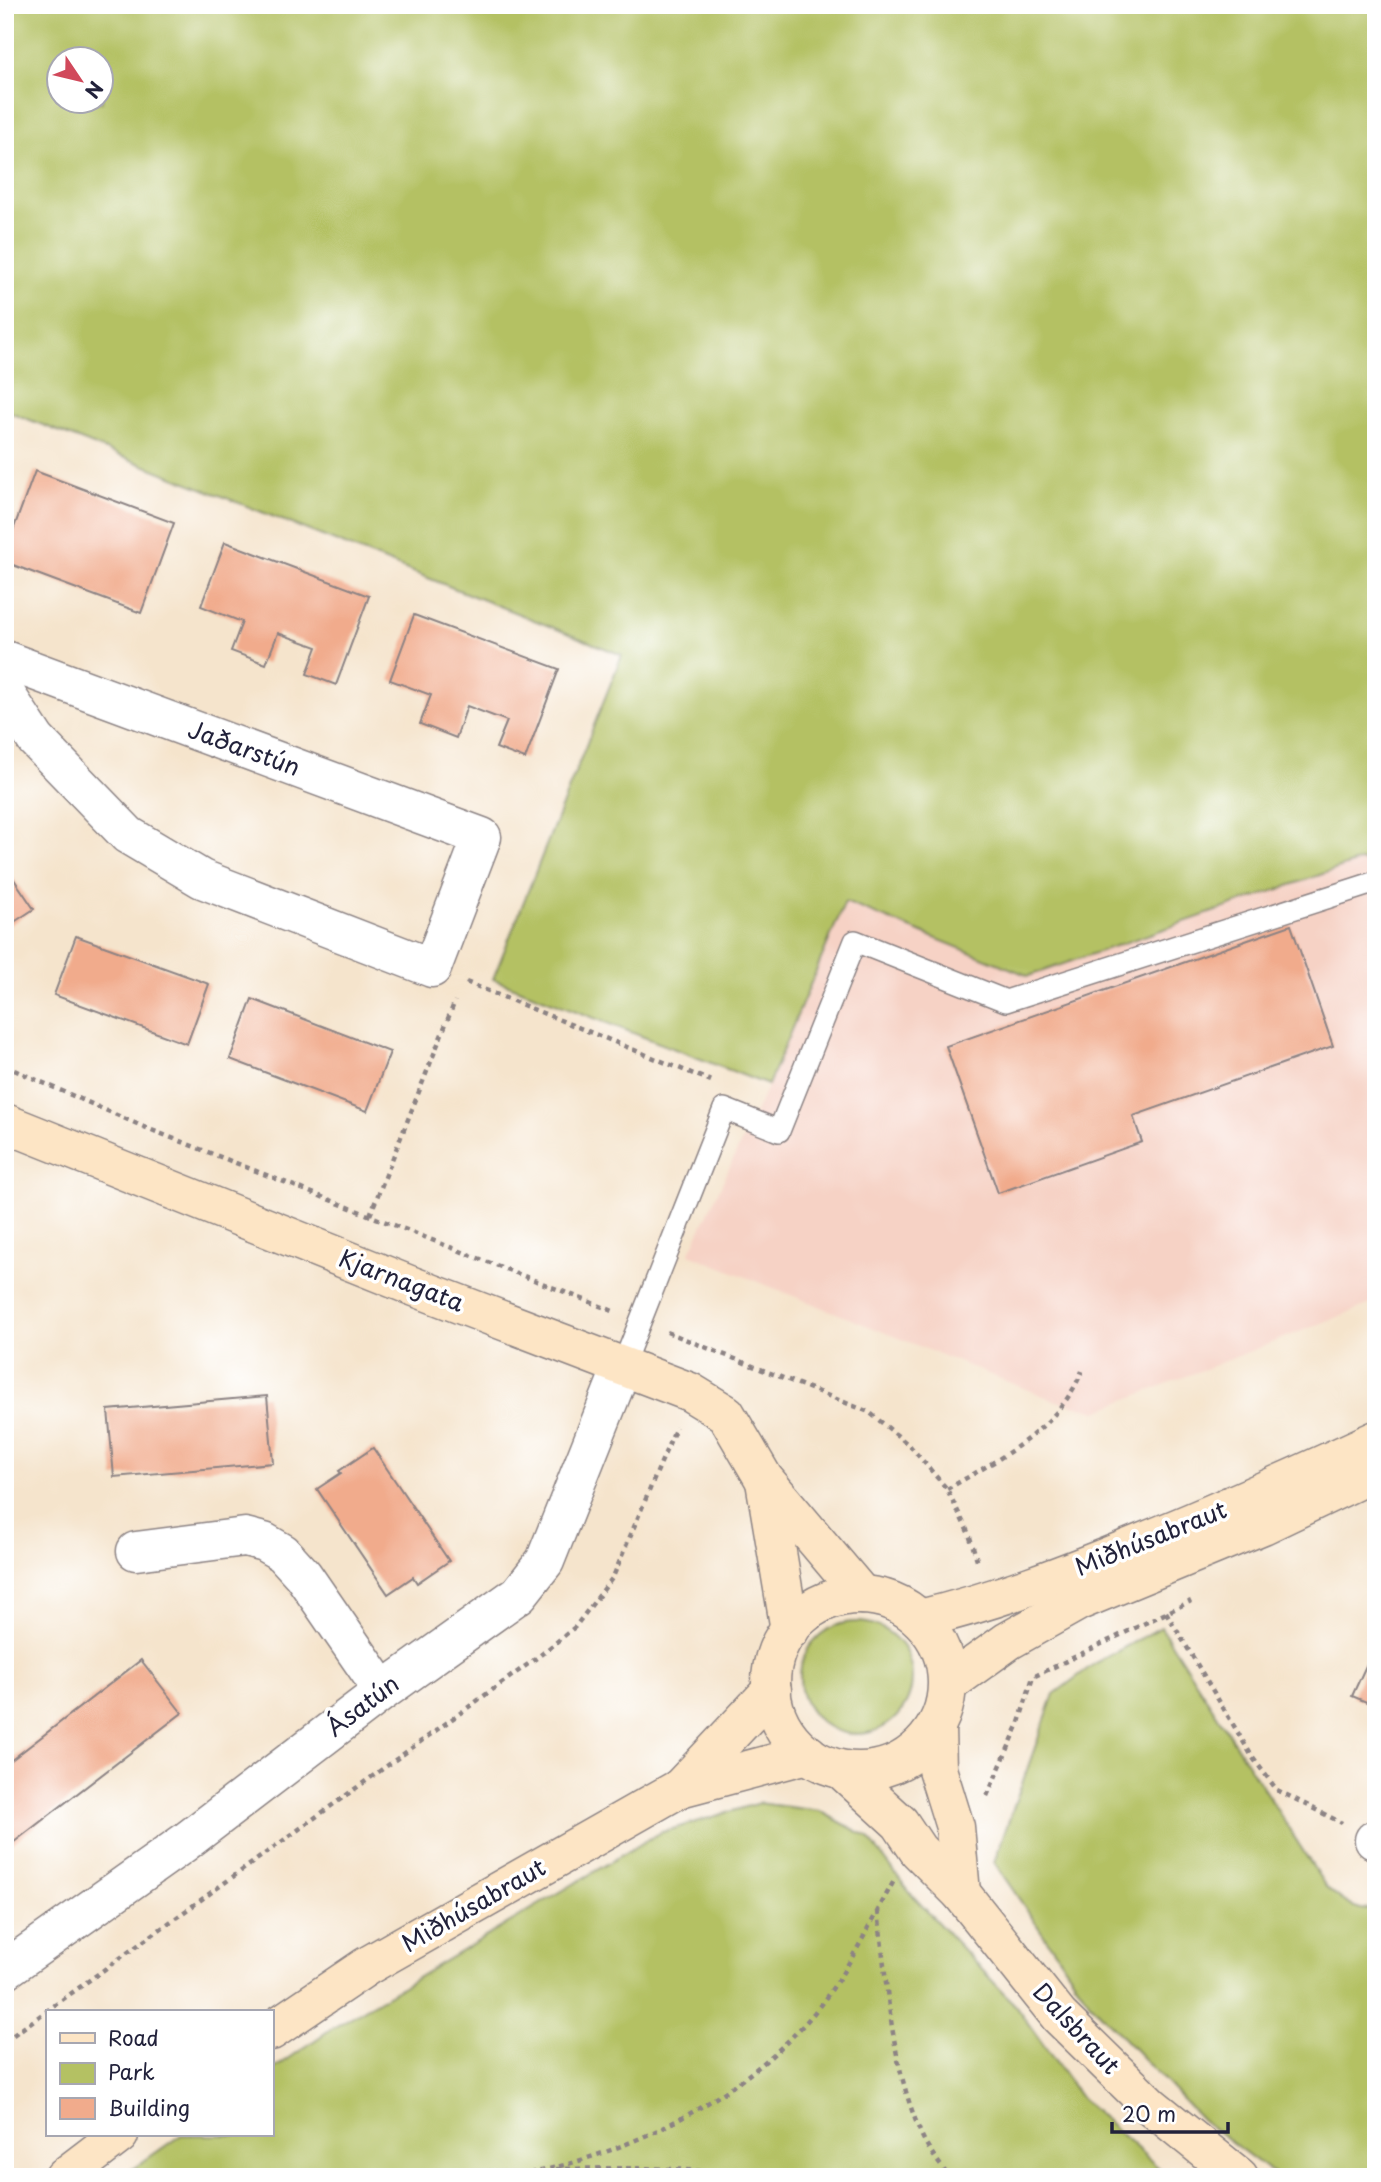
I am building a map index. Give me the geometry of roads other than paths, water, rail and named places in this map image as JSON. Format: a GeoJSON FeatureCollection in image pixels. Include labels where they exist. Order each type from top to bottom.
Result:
{"type":"FeatureCollection","features":[{"type":"Feature","properties":{"kind":"street","name":"Jaðarstún"},"geometry":{"type":"LineString","coordinates":[[5,660],[482,837],[448,974],[202,879],[128,835],[36,740],[5,693]]}},
{"type":"Feature","properties":{"kind":"street","name":"Kjarnagata"},"geometry":{"type":"LineString","coordinates":[[5,1123],[395,1279],[691,1392],[726,1414],[764,1479],[862,1595]]}},
{"type":"Feature","properties":{"kind":"street","name":"Ásatún"},"geometry":{"type":"LineString","coordinates":[[5,1970],[184,1843],[383,1690],[519,1594],[545,1561],[623,1365]]}},
{"type":"Feature","properties":{"kind":"street","name":"Miðhúsabraut"},"geometry":{"type":"LineString","coordinates":[[920,1619],[991,1601],[1073,1571],[1260,1494],[1376,1440]]}},
{"type":"Feature","properties":{"kind":"street","name":"Miðhúsabraut"},"geometry":{"type":"LineString","coordinates":[[947,1684],[1008,1641],[1079,1601],[1263,1525],[1376,1471]]}},
{"type":"Feature","properties":{"kind":"street","name":"Kjarnagata"},"geometry":{"type":"LineString","coordinates":[[764,1479],[790,1630]]}},
{"type":"Feature","properties":{"kind":"street"},"geometry":{"type":"LineString","coordinates":[[136,1550],[245,1536],[264,1542],[283,1553],[303,1575],[383,1690]]}},
{"type":"Feature","properties":{"kind":"street"},"geometry":{"type":"LineString","coordinates":[[862,1595],[889,1601],[907,1609],[920,1619],[935,1638],[945,1661],[947,1684],[944,1706],[936,1727],[920,1748],[898,1763],[871,1771],[842,1770],[823,1764],[793,1741],[775,1709],[772,1690],[775,1658],[790,1630],[804,1615],[821,1604],[862,1595]]}},
{"type":"Feature","properties":{"kind":"street","name":"Miðhúsabraut"},"geometry":{"type":"LineString","coordinates":[[680,1788],[772,1690]]}},
{"type":"Feature","properties":{"kind":"street"},"geometry":{"type":"LineString","coordinates":[[936,1727],[937,1769],[955,1827],[961,1892]]}},
{"type":"Feature","properties":{"kind":"street","name":"Miðhúsabraut"},"geometry":{"type":"LineString","coordinates":[[273,2030],[367,1966],[680,1788],[808,1754]]}},
{"type":"Feature","properties":{"kind":"street","name":"Dalsbraut"},"geometry":{"type":"LineString","coordinates":[[842,1770],[900,1824],[918,1850],[961,1892],[1059,2016],[1151,2106],[1239,2177]]}},
{"type":"Feature","properties":{"kind":"street"},"geometry":{"type":"LineString","coordinates":[[64,2177],[118,2136]]}},
{"type":"Feature","properties":{"kind":"lane"},"geometry":{"type":"LineString","coordinates":[[623,1365],[724,1109],[779,1131],[855,940],[1006,1001],[1376,882]]}}]}
